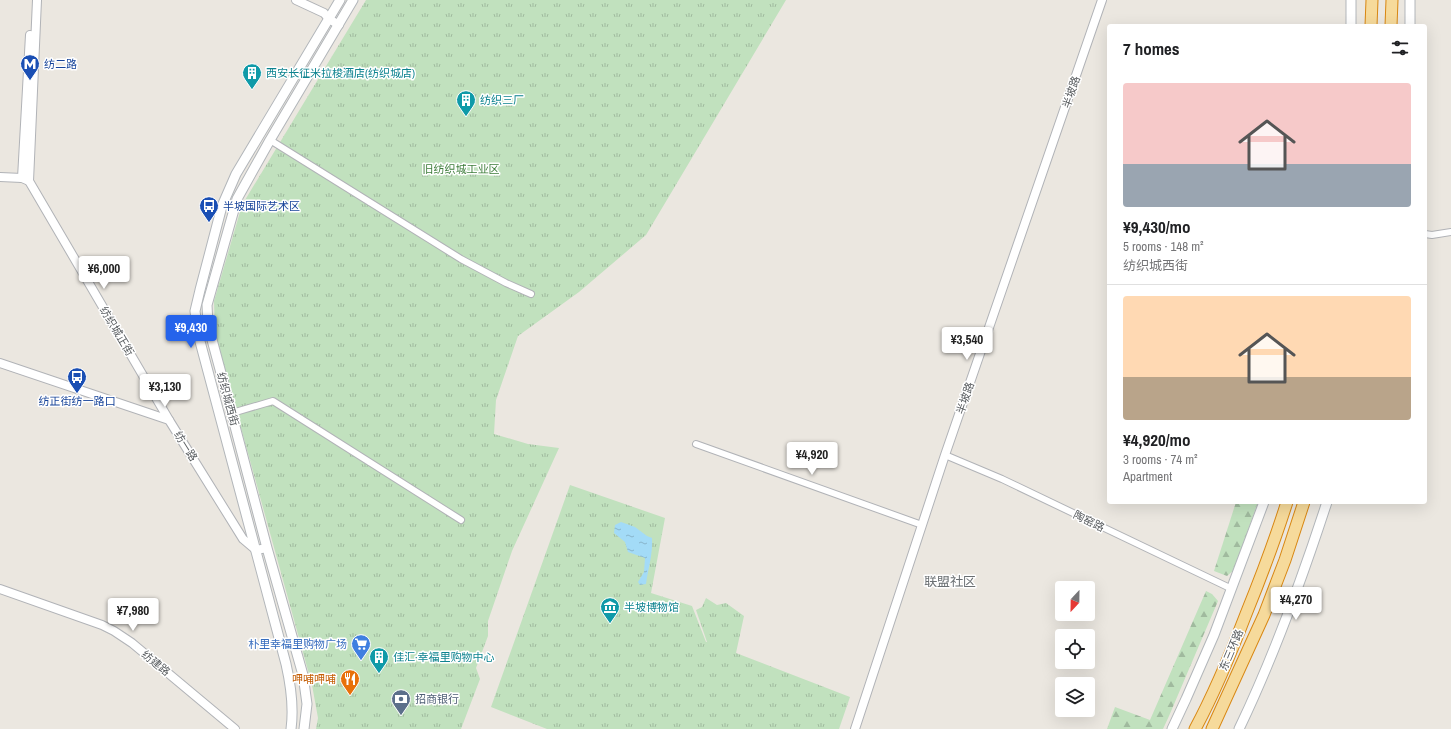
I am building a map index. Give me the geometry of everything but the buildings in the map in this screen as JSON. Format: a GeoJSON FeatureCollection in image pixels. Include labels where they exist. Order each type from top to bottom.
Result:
{"type":"FeatureCollection","features":[{"type":"Feature","properties":{"kind":"highway"},"geometry":{"type":"LineString","coordinates":[[1391,24],[1393,1]]}},
{"type":"Feature","properties":{"kind":"highway"},"geometry":{"type":"LineString","coordinates":[[1371,2],[1371,24]]}},
{"type":"Feature","properties":{"kind":"highway","name":"东三环路"},"geometry":{"type":"LineString","coordinates":[[1195,729],[1203,715],[1235,642],[1265,568],[1286,504]]}},
{"type":"Feature","properties":{"kind":"highway","name":"东三环路"},"geometry":{"type":"LineString","coordinates":[[1212,729],[1264,615],[1285,560],[1303,504]]}},
{"type":"Feature","properties":{"kind":"highway"},"geometry":{"type":"LineString","coordinates":[[1220,729],[1257,646],[1264,615]]}},
{"type":"Feature","properties":{"kind":"highway"},"geometry":{"type":"LineString","coordinates":[[1191,729],[1203,715]]}},
{"type":"Feature","properties":{"kind":"main road","name":"纺织城西街"},"geometry":{"type":"LineString","coordinates":[[291,729],[293,712],[290,682],[198,334],[196,304],[214,234],[228,189],[340,0]]}},
{"type":"Feature","properties":{"kind":"main road","name":"纺织城西街"},"geometry":{"type":"LineString","coordinates":[[304,729],[307,704],[303,675],[267,548],[210,333],[207,321],[207,304],[237,199],[270,140],[353,0]]}},
{"type":"Feature","properties":{"kind":"main road"},"geometry":{"type":"LineString","coordinates":[[1351,0],[1351,24]]}},
{"type":"Feature","properties":{"kind":"main road"},"geometry":{"type":"LineString","coordinates":[[1410,0],[1410,24]]}},
{"type":"Feature","properties":{"kind":"main road"},"geometry":{"type":"LineString","coordinates":[[1172,729],[1232,589],[1263,504]]}},
{"type":"Feature","properties":{"kind":"main road"},"geometry":{"type":"LineString","coordinates":[[1239,729],[1276,644],[1302,578],[1326,504]]}},
{"type":"Feature","properties":{"kind":"street"},"geometry":{"type":"LineString","coordinates":[[26,179],[32,0]]}},
{"type":"Feature","properties":{"kind":"street"},"geometry":{"type":"LineString","coordinates":[[26,179],[37,0]]}},
{"type":"Feature","properties":{"kind":"street"},"geometry":{"type":"LineString","coordinates":[[296,0],[324,13],[329,19],[339,25]]}},
{"type":"Feature","properties":{"kind":"street","name":"半坡路"},"geometry":{"type":"LineString","coordinates":[[855,729],[945,455],[1102,0]]}},
{"type":"Feature","properties":{"kind":"street"},"geometry":{"type":"LineString","coordinates":[[270,140],[470,264],[531,294]]}},
{"type":"Feature","properties":{"kind":"street"},"geometry":{"type":"LineString","coordinates":[[0,177],[26,179]]}},
{"type":"Feature","properties":{"kind":"street","name":"纺织城正街"},"geometry":{"type":"LineString","coordinates":[[26,179],[169,420]]}},
{"type":"Feature","properties":{"kind":"street"},"geometry":{"type":"LineString","coordinates":[[1427,234],[1451,232]]}},
{"type":"Feature","properties":{"kind":"street","name":"纺一路"},"geometry":{"type":"LineString","coordinates":[[0,363],[169,420],[243,539],[256,550]]}},
{"type":"Feature","properties":{"kind":"street"},"geometry":{"type":"LineString","coordinates":[[232,412],[273,401],[461,520]]}},
{"type":"Feature","properties":{"kind":"street"},"geometry":{"type":"LineString","coordinates":[[696,444],[922,525]]}},
{"type":"Feature","properties":{"kind":"street","name":"陶窑路"},"geometry":{"type":"LineString","coordinates":[[945,455],[1002,479],[1232,589]]}},
{"type":"Feature","properties":{"kind":"street"},"geometry":{"type":"LineString","coordinates":[[256,550],[267,548]]}},
{"type":"Feature","properties":{"kind":"street","name":"纺建路"},"geometry":{"type":"LineString","coordinates":[[0,589],[89,620],[114,631],[132,643],[235,729]]}},
{"type":"Feature","properties":{"kind":"green space","name":"旧纺织城工业区"},"geometry":{"type":"Polygon","coordinates":[[[366,0],[786,0],[646,235],[579,292],[518,336],[496,400],[494,434],[528,444],[559,448],[512,551],[488,621],[488,636],[476,668],[480,679],[461,729],[316,729],[318,718],[312,685],[215,334],[214,301],[242,205],[366,0]]]}},
{"type":"Feature","properties":{"kind":"green space","name":"半坡博物馆"},"geometry":{"type":"Polygon","coordinates":[[[570,485],[665,518],[651,593],[692,606],[706,642],[696,610],[702,607],[706,598],[717,605],[726,603],[744,616],[736,653],[850,697],[839,729],[547,729],[491,707],[570,485]]]}},
{"type":"Feature","properties":{"kind":"green space"},"geometry":{"type":"Polygon","coordinates":[[[1235,504],[1257,504],[1234,570],[1227,576],[1214,571],[1235,504]]]}},
{"type":"Feature","properties":{"kind":"green space"},"geometry":{"type":"Polygon","coordinates":[[[1206,591],[1212,594],[1218,601],[1163,729],[1107,729],[1115,707],[1150,720],[1206,591]]]}},
{"type":"Feature","properties":{"kind":"water"},"geometry":{"type":"Polygon","coordinates":[[[621,522],[635,527],[652,538],[651,556],[646,584],[640,585],[638,582],[644,572],[645,558],[628,552],[625,542],[614,533],[615,525],[621,522]]]}},
{"type":"Feature","properties":{"kind":"place","name":"纺二路"},"geometry":{"type":"Point","coordinates":[30,81]}},
{"type":"Feature","properties":{"kind":"place","name":"西安长征米拉梭酒店(纺织城店)"},"geometry":{"type":"Point","coordinates":[252,90]}},
{"type":"Feature","properties":{"kind":"place","name":"纺织三厂"},"geometry":{"type":"Point","coordinates":[466,117]}},
{"type":"Feature","properties":{"kind":"place","name":"半坡国际艺术区"},"geometry":{"type":"Point","coordinates":[209,223]}},
{"type":"Feature","properties":{"kind":"place","name":"纺正街纺一路口"},"geometry":{"type":"Point","coordinates":[77,394]}},
{"type":"Feature","properties":{"kind":"place","name":"半坡博物馆"},"geometry":{"type":"Point","coordinates":[610,624]}},
{"type":"Feature","properties":{"kind":"place","name":"朴里幸福里购物广场"},"geometry":{"type":"Point","coordinates":[361,661]}},
{"type":"Feature","properties":{"kind":"place","name":"佳汇·幸福里购物中心"},"geometry":{"type":"Point","coordinates":[379,674]}},
{"type":"Feature","properties":{"kind":"place","name":"呷哺呷哺"},"geometry":{"type":"Point","coordinates":[350,696]}},
{"type":"Feature","properties":{"kind":"place","name":"招商银行"},"geometry":{"type":"Point","coordinates":[401,716]}},
{"type":"Feature","properties":{"kind":"district","name":"联盟社区"},"geometry":{"type":"Point","coordinates":[950,581]}}]}
